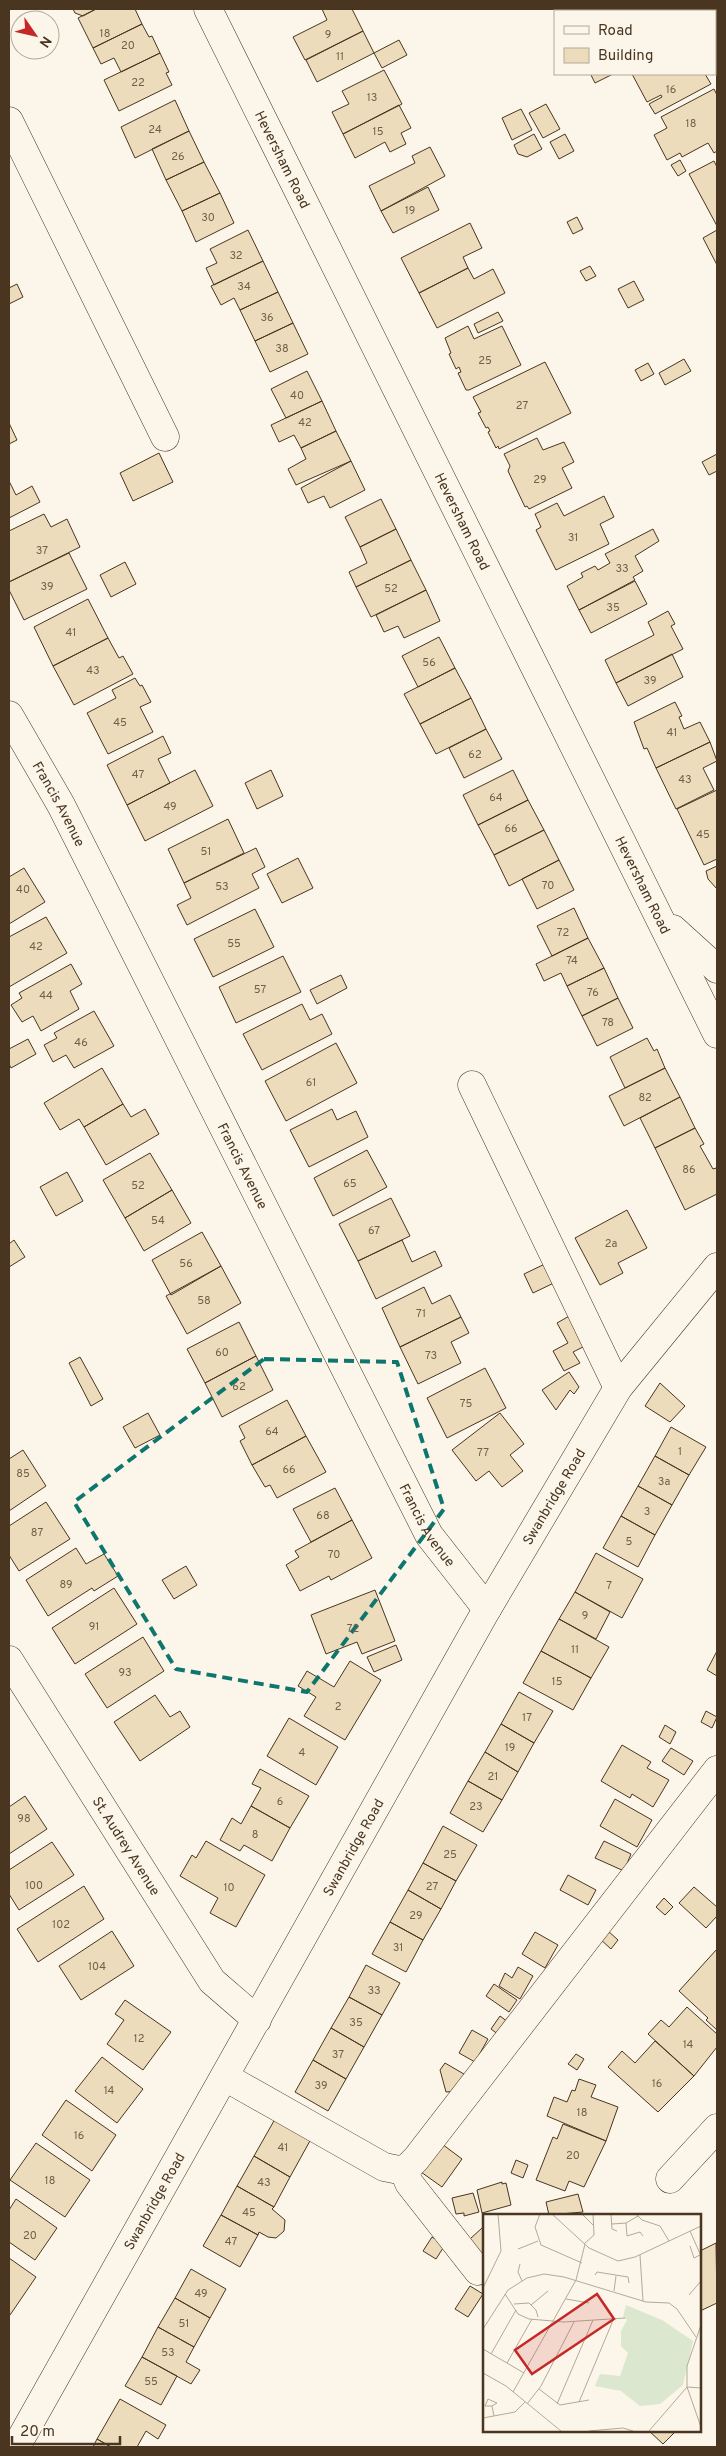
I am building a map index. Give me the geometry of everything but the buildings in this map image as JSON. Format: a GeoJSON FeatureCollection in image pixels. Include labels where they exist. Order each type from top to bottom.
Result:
{"type":"FeatureCollection","features":[{"type":"Feature","properties":{"kind":"street","name":"Heversham Road"},"geometry":{"type":"LineString","coordinates":[[208,9],[717,1034]]}},
{"type":"Feature","properties":{"kind":"street"},"geometry":{"type":"LineString","coordinates":[[9,121],[165,437]]}},
{"type":"Feature","properties":{"kind":"street","name":"Francis Avenue"},"geometry":{"type":"LineString","coordinates":[[9,715],[61,805],[429,1535],[487,1609]]}},
{"type":"Feature","properties":{"kind":"street"},"geometry":{"type":"LineString","coordinates":[[656,912],[694,950],[717,969]]}},
{"type":"Feature","properties":{"kind":"street"},"geometry":{"type":"LineString","coordinates":[[472,1085],[618,1388]]}},
{"type":"Feature","properties":{"kind":"street","name":"Swanbridge Road"},"geometry":{"type":"LineString","coordinates":[[16,2447],[487,1609],[618,1388],[717,1267]]}},
{"type":"Feature","properties":{"kind":"street","name":"St. Audrey Avenue"},"geometry":{"type":"LineString","coordinates":[[9,1660],[212,1981],[256,2020]]}},
{"type":"Feature","properties":{"kind":"street"},"geometry":{"type":"LineString","coordinates":[[404,2171],[416,2159],[717,1770]]}},
{"type":"Feature","properties":{"kind":"street"},"geometry":{"type":"LineString","coordinates":[[225,2077],[384,2167],[404,2171]]}},
{"type":"Feature","properties":{"kind":"street"},"geometry":{"type":"LineString","coordinates":[[670,2179],[717,2128]]}},
{"type":"Feature","properties":{"kind":"street"},"geometry":{"type":"LineString","coordinates":[[404,2171],[409,2183],[478,2271]]}},
{"type":"Feature","properties":{"kind":"highlighted area"},"geometry":{"type":"Polygon","coordinates":[[[264,1359],[397,1362],[444,1509],[307,1692],[176,1669],[74,1502],[264,1359]]]}}]}
